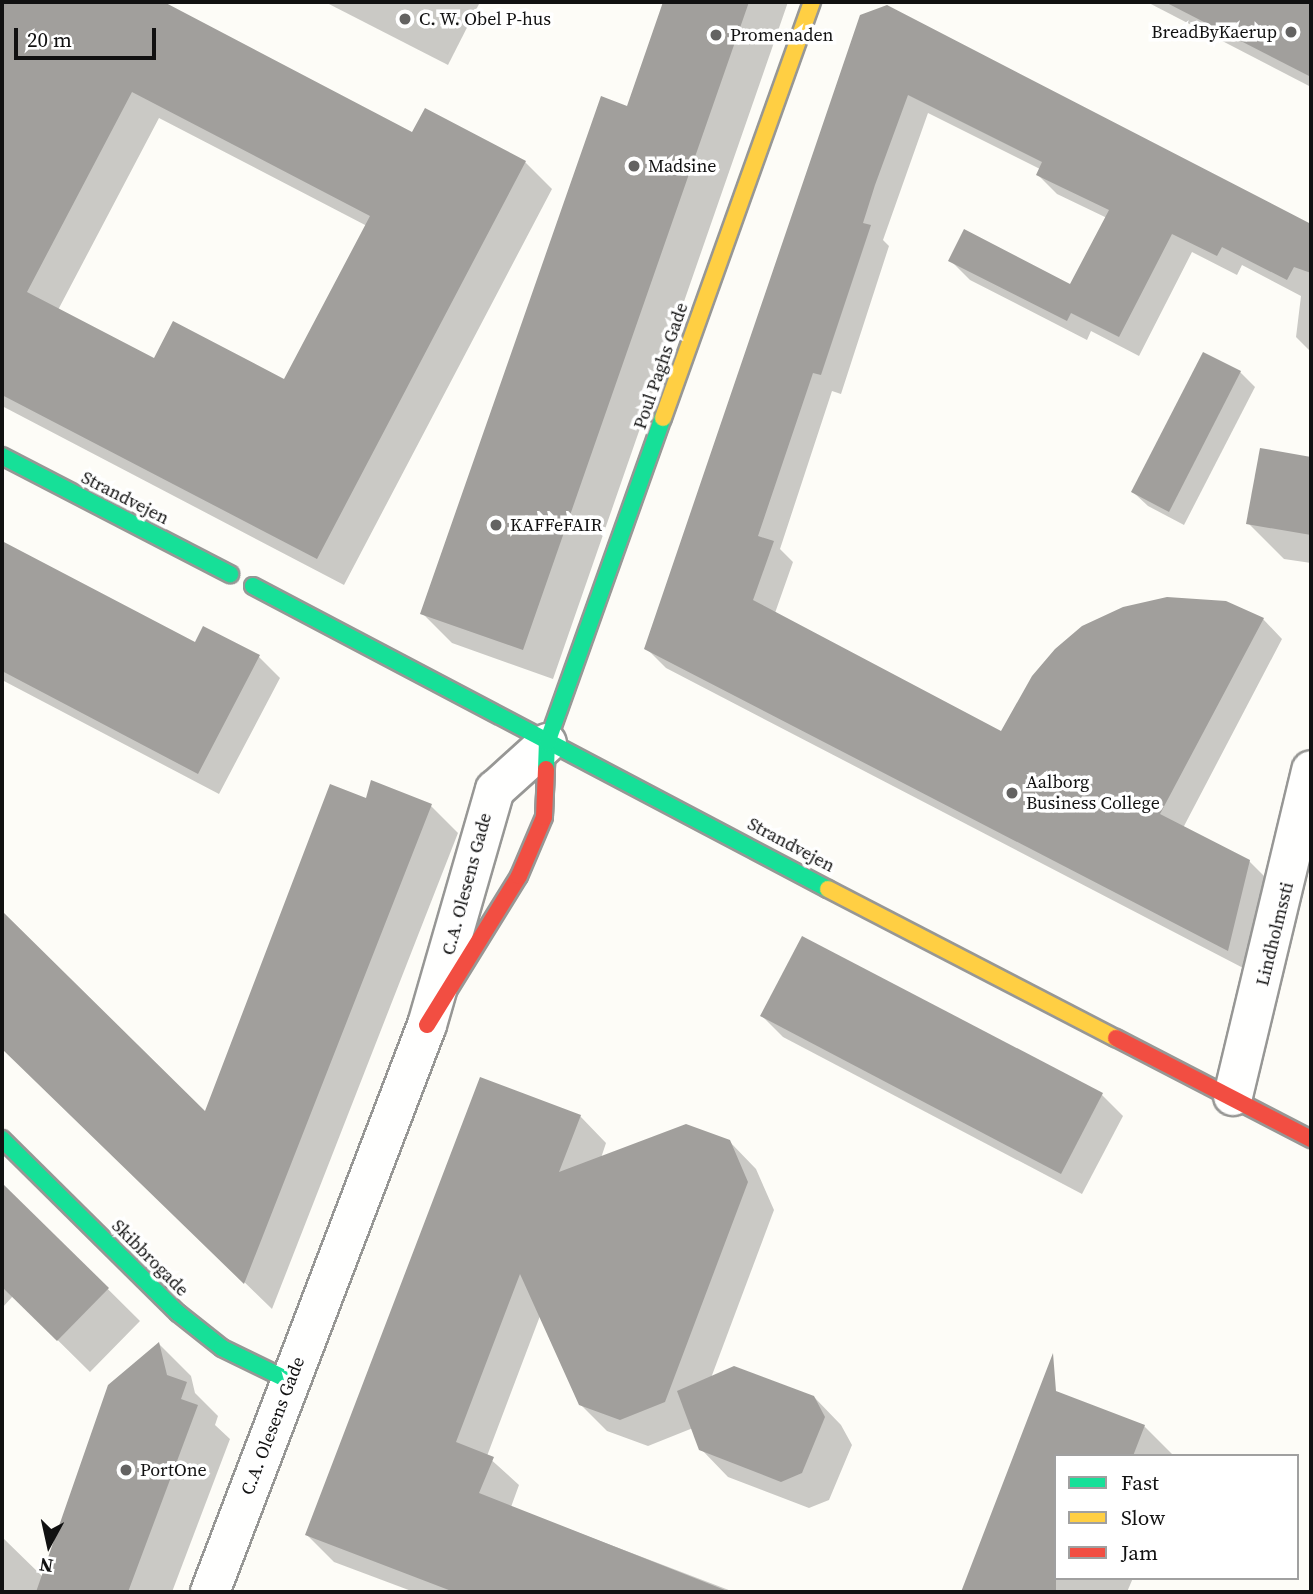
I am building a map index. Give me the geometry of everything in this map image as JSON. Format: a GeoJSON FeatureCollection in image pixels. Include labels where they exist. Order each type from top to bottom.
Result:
{"type":"FeatureCollection","features":[{"type":"Feature","properties":{"kind":"street","name":"Poul Paghs Gade"},"geometry":{"type":"LineString","coordinates":[[547,743],[811,2]]}},
{"type":"Feature","properties":{"kind":"street","name":"Strandvejen"},"geometry":{"type":"LineString","coordinates":[[2,456],[230,575]]}},
{"type":"Feature","properties":{"kind":"street","name":"Strandvejen"},"geometry":{"type":"LineString","coordinates":[[253,586],[547,743],[1311,1139]]}},
{"type":"Feature","properties":{"kind":"street","name":"C.A. Olesens Gade"},"geometry":{"type":"LineString","coordinates":[[210,1592],[427,1026],[495,790],[547,743]]}},
{"type":"Feature","properties":{"kind":"street","name":"C.A. Olesens Gade"},"geometry":{"type":"LineString","coordinates":[[427,1026],[519,876],[533,844],[544,817],[547,743]]}},
{"type":"Feature","properties":{"kind":"street","name":"Lindholmssti"},"geometry":{"type":"LineString","coordinates":[[1233,1097],[1311,770]]}},
{"type":"Feature","properties":{"kind":"street","name":"Skibbrogade"},"geometry":{"type":"LineString","coordinates":[[2,1139],[178,1312],[222,1348],[290,1381]]}},
{"type":"Feature","properties":{"kind":"building"},"geometry":{"type":"Polygon","coordinates":[[[2,2],[164,2],[412,132],[425,108],[526,161],[317,559],[2,395],[2,2]],[[132,92],[27,292],[154,358],[173,321],[284,379],[370,216],[132,92]]]}},
{"type":"Feature","properties":{"kind":"building"},"geometry":{"type":"Polygon","coordinates":[[[663,2],[749,2],[523,650],[420,614],[601,96],[627,106],[663,2]]]}},
{"type":"Feature","properties":{"kind":"building"},"geometry":{"type":"Polygon","coordinates":[[[1165,2],[1311,2],[1311,77],[1165,2]]]}},
{"type":"Feature","properties":{"kind":"building"},"geometry":{"type":"Polygon","coordinates":[[[887,5],[1311,224],[1311,273],[1294,267],[1287,280],[1222,247],[1217,256],[1172,234],[1119,337],[1071,313],[1067,321],[948,261],[964,229],[1070,284],[1109,210],[1036,175],[1042,162],[908,95],[863,223],[871,225],[821,375],[813,373],[758,536],[774,541],[753,600],[1001,731],[1032,676],[1055,649],[1082,626],[1123,607],[1167,597],[1226,601],[1264,618],[1160,814],[1250,860],[1228,951],[644,649],[860,15],[887,5]]]}},
{"type":"Feature","properties":{"kind":"building"},"geometry":{"type":"Polygon","coordinates":[[[1203,352],[1241,371],[1169,512],[1131,492],[1203,352]]]}},
{"type":"Feature","properties":{"kind":"building"},"geometry":{"type":"Polygon","coordinates":[[[1260,448],[1311,457],[1311,535],[1246,524],[1260,448]]]}},
{"type":"Feature","properties":{"kind":"building"},"geometry":{"type":"Polygon","coordinates":[[[2,541],[195,642],[203,626],[260,655],[198,774],[2,671],[2,541]]]}},
{"type":"Feature","properties":{"kind":"building"},"geometry":{"type":"Polygon","coordinates":[[[371,780],[432,804],[244,1284],[2,1049],[2,911],[205,1111],[330,784],[366,798],[371,780]]]}},
{"type":"Feature","properties":{"kind":"building"},"geometry":{"type":"Polygon","coordinates":[[[802,936],[1103,1093],[1061,1174],[760,1016],[802,936]]]}},
{"type":"Feature","properties":{"kind":"building"},"geometry":{"type":"Polygon","coordinates":[[[480,1077],[581,1115],[559,1172],[686,1124],[730,1140],[748,1182],[665,1402],[620,1420],[579,1405],[520,1274],[456,1442],[494,1457],[479,1493],[730,1592],[454,1592],[305,1535],[480,1077]]]}},
{"type":"Feature","properties":{"kind":"building"},"geometry":{"type":"Polygon","coordinates":[[[2,1183],[109,1288],[57,1341],[2,1287],[2,1183]]]}},
{"type":"Feature","properties":{"kind":"building","name":"PortOne"},"geometry":{"type":"Polygon","coordinates":[[[159,1342],[167,1375],[187,1382],[181,1399],[198,1405],[128,1592],[36,1592],[108,1385],[159,1342]]]}},
{"type":"Feature","properties":{"kind":"building"},"geometry":{"type":"Polygon","coordinates":[[[1053,1353],[1056,1391],[1145,1425],[1134,1454],[1054,1454],[1056,1592],[961,1592],[1053,1353]]]}},
{"type":"Feature","properties":{"kind":"building"},"geometry":{"type":"Polygon","coordinates":[[[734,1366],[814,1396],[825,1417],[802,1473],[781,1482],[699,1450],[677,1391],[734,1366]]]}},
{"type":"Feature","properties":{"kind":"traffic: fast"},"geometry":{"type":"LineString","coordinates":[[546,769],[547,743],[663,418]]}},
{"type":"Feature","properties":{"kind":"traffic: fast"},"geometry":{"type":"LineString","coordinates":[[2,456],[230,574]]}},
{"type":"Feature","properties":{"kind":"traffic: fast"},"geometry":{"type":"LineString","coordinates":[[253,586],[828,889]]}},
{"type":"Feature","properties":{"kind":"traffic: fast"},"geometry":{"type":"LineString","coordinates":[[2,1139],[178,1313],[222,1348],[290,1381]]}},
{"type":"Feature","properties":{"kind":"traffic: slow"},"geometry":{"type":"LineString","coordinates":[[663,418],[812,2]]}},
{"type":"Feature","properties":{"kind":"traffic: slow"},"geometry":{"type":"LineString","coordinates":[[828,889],[1116,1038]]}},
{"type":"Feature","properties":{"kind":"traffic: jam"},"geometry":{"type":"LineString","coordinates":[[427,1025],[519,876],[544,817],[546,769]]}},
{"type":"Feature","properties":{"kind":"traffic: jam"},"geometry":{"type":"LineString","coordinates":[[1116,1038],[1311,1139]]}},
{"type":"Feature","properties":{"kind":"place","name":"C. W. Obel P-hus"},"geometry":{"type":"Point","coordinates":[405,19]}},
{"type":"Feature","properties":{"kind":"place","name":"BreadByKaerup"},"geometry":{"type":"Point","coordinates":[1291,32]}},
{"type":"Feature","properties":{"kind":"place","name":"Promenaden"},"geometry":{"type":"Point","coordinates":[716,35]}},
{"type":"Feature","properties":{"kind":"place","name":"Madsine"},"geometry":{"type":"Point","coordinates":[634,166]}},
{"type":"Feature","properties":{"kind":"place","name":"KAFFeFAIR"},"geometry":{"type":"Point","coordinates":[496,525]}},
{"type":"Feature","properties":{"kind":"place","name":"Aalborg Business College"},"geometry":{"type":"Point","coordinates":[1012,793]}},
{"type":"Feature","properties":{"kind":"place","name":"PortOne"},"geometry":{"type":"Point","coordinates":[126,1470]}}]}
